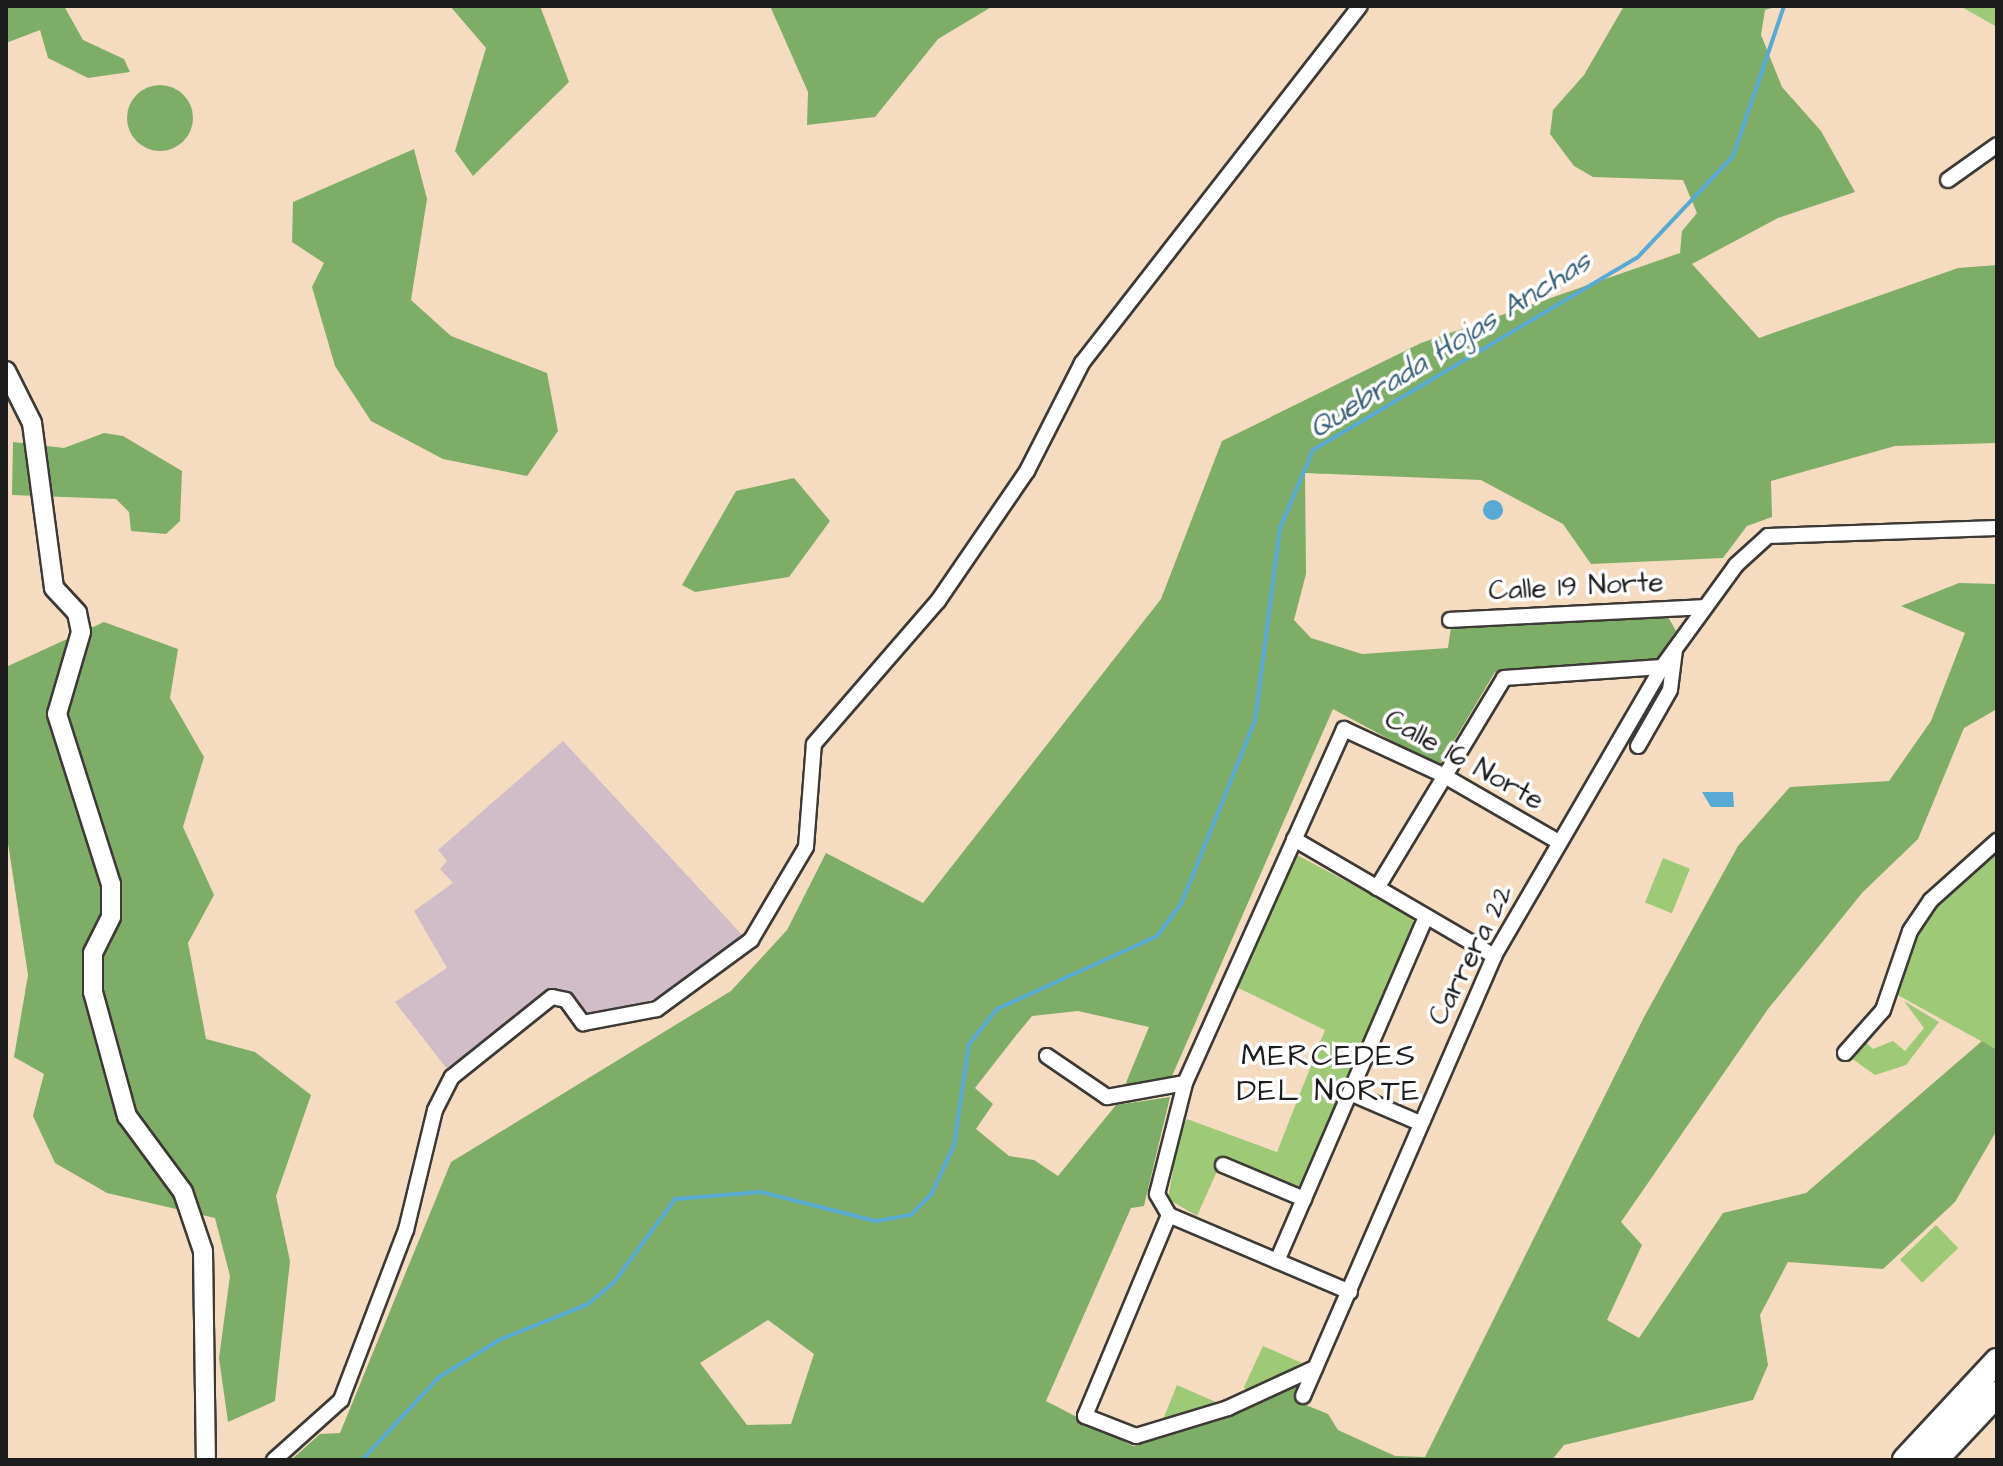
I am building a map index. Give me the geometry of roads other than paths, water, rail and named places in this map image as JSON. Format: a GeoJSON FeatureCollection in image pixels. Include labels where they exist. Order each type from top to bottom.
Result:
{"type":"FeatureCollection","features":[{"type":"Feature","properties":{"kind":"main road"},"geometry":{"type":"LineString","coordinates":[[1905,1460],[1997,1361]]}},
{"type":"Feature","properties":{"kind":"main road"},"geometry":{"type":"LineString","coordinates":[[1935,1460],[1997,1394]]}},
{"type":"Feature","properties":{"kind":"street"},"geometry":{"type":"LineString","coordinates":[[274,1460],[341,1400],[406,1230],[435,1110],[452,1077],[534,1005],[561,998],[583,1023],[657,1009],[751,940],[806,847],[814,744],[938,601],[1027,471],[1082,363],[1360,6]]}},
{"type":"Feature","properties":{"kind":"street"},"geometry":{"type":"LineString","coordinates":[[1948,180],[1997,145]]}},
{"type":"Feature","properties":{"kind":"street"},"geometry":{"type":"LineString","coordinates":[[6,371],[32,423],[54,588],[77,613],[81,632],[57,714],[111,884],[111,917],[93,953],[93,992],[127,1116],[183,1192],[203,1251],[206,1460]]}},
{"type":"Feature","properties":{"kind":"street","name":"Carrera 22"},"geometry":{"type":"LineString","coordinates":[[1303,1396],[1494,956],[1662,667],[1705,607],[1758,541],[1785,534],[1997,528]]}},
{"type":"Feature","properties":{"kind":"street","name":"Calle 19 Norte"},"geometry":{"type":"LineString","coordinates":[[1450,620],[1705,607]]}},
{"type":"Feature","properties":{"kind":"street"},"geometry":{"type":"LineString","coordinates":[[1638,746],[1670,690],[1675,650]]}},
{"type":"Feature","properties":{"kind":"street"},"geometry":{"type":"LineString","coordinates":[[1377,888],[1441,774],[1498,682],[1662,667]]}},
{"type":"Feature","properties":{"kind":"street","name":"Calle 16 Norte"},"geometry":{"type":"LineString","coordinates":[[1294,839],[1344,729],[1441,774],[1559,842]]}},
{"type":"Feature","properties":{"kind":"street"},"geometry":{"type":"LineString","coordinates":[[1350,1292],[1169,1215],[1157,1194],[1185,1083],[1294,839],[1494,956]]}},
{"type":"Feature","properties":{"kind":"street"},"geometry":{"type":"LineString","coordinates":[[1845,1053],[1883,1010],[1910,931],[1931,900],[1997,841]]}},
{"type":"Feature","properties":{"kind":"street"},"geometry":{"type":"LineString","coordinates":[[1277,1261],[1426,917]]}},
{"type":"Feature","properties":{"kind":"street"},"geometry":{"type":"LineString","coordinates":[[1047,1056],[1107,1097],[1185,1083]]}},
{"type":"Feature","properties":{"kind":"street"},"geometry":{"type":"LineString","coordinates":[[1350,1093],[1420,1123]]}},
{"type":"Feature","properties":{"kind":"street"},"geometry":{"type":"LineString","coordinates":[[1223,1165],[1304,1199]]}},
{"type":"Feature","properties":{"kind":"street"},"geometry":{"type":"LineString","coordinates":[[1169,1215],[1085,1416],[1136,1436],[1228,1408],[1315,1368]]}},
{"type":"Feature","properties":{"kind":"water"},"geometry":{"type":"Polygon","coordinates":[[[1493,500],[1500,503],[1503,510],[1500,517],[1493,520],[1486,517],[1483,510],[1486,503],[1493,500]]]}},
{"type":"Feature","properties":{"kind":"water"},"geometry":{"type":"Polygon","coordinates":[[[1702,792],[1733,792],[1734,807],[1711,807],[1702,792]]]}},
{"type":"Feature","properties":{"kind":"waterway","name":"Quebrada Hojas Anchas"},"geometry":{"type":"LineString","coordinates":[[362,1460],[438,1378],[499,1340],[588,1304],[615,1281],[675,1199],[761,1192],[876,1221],[911,1215],[932,1193],[954,1145],[969,1044],[997,1009],[1157,936],[1181,904],[1255,721],[1280,528],[1313,450],[1637,258],[1733,156],[1784,6]]}},
{"type":"Feature","properties":{"kind":"district","name":"MERCEDES DEL NORTE"},"geometry":{"type":"Point","coordinates":[1329,1073]}}]}
